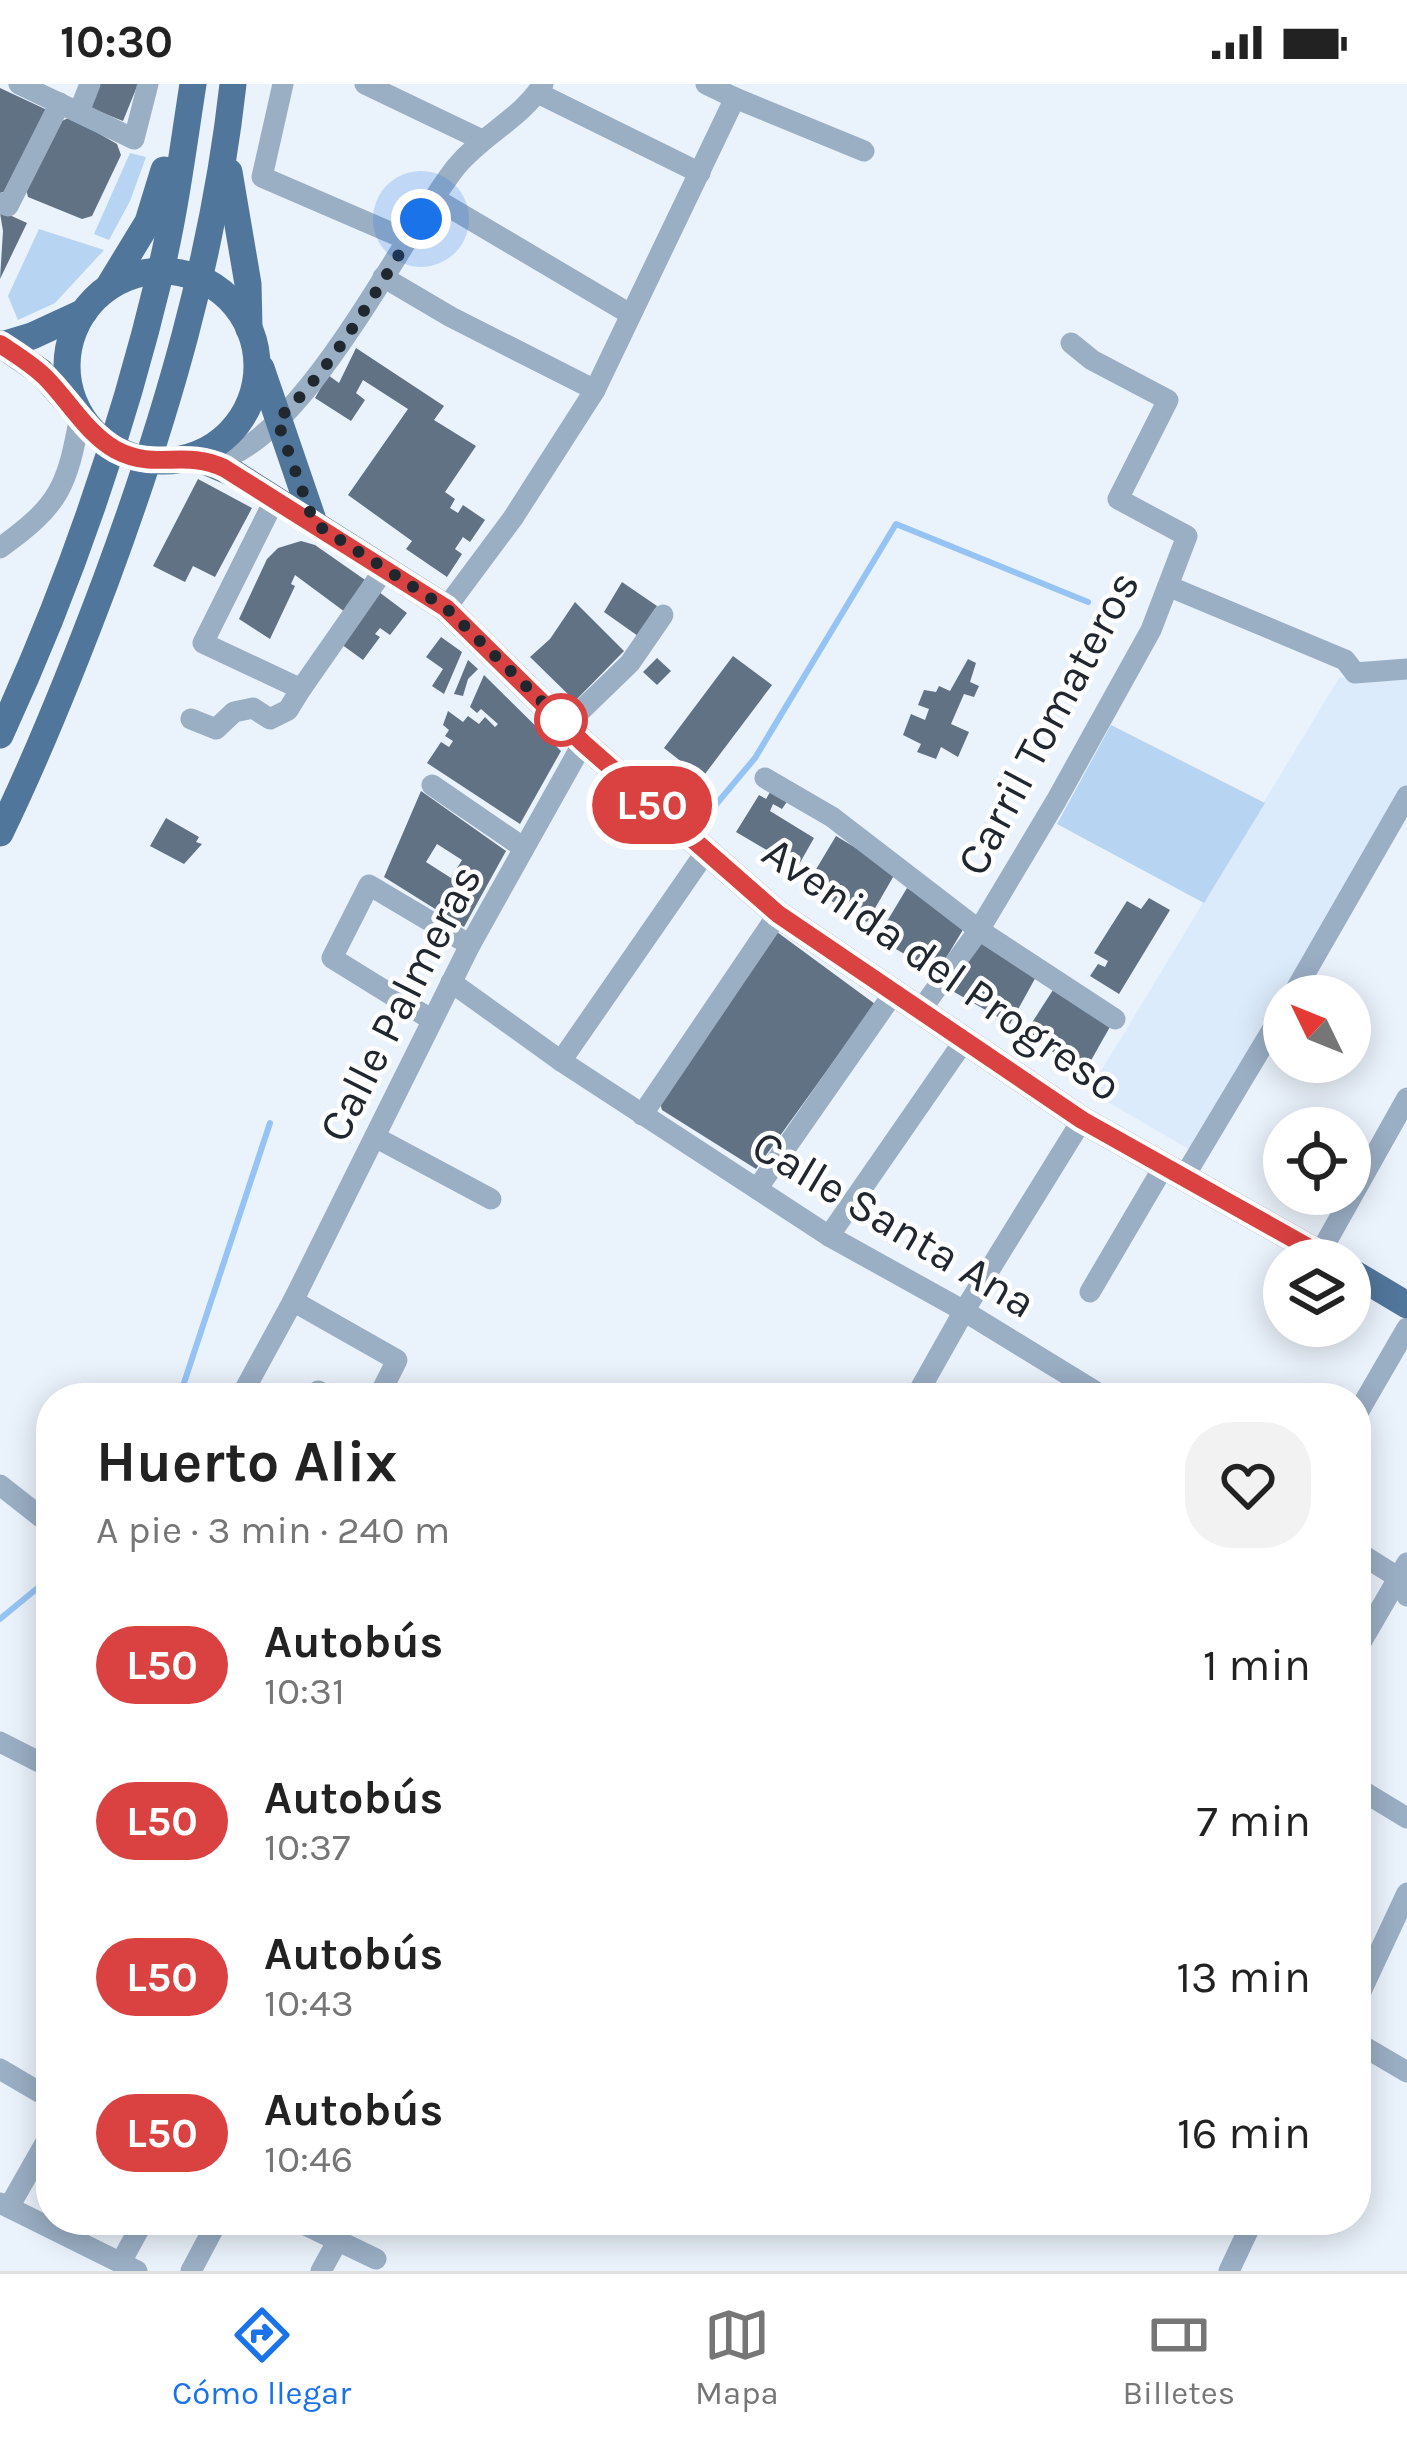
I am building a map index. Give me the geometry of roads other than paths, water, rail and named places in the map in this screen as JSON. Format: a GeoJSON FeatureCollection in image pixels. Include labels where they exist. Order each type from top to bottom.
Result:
{"type":"FeatureCollection","features":[{"type":"Feature","properties":{"kind":"main road"},"geometry":{"type":"LineString","coordinates":[[0,734],[63,586],[111,447],[161,271],[189,84]]}},
{"type":"Feature","properties":{"kind":"main road"},"geometry":{"type":"LineString","coordinates":[[1,344],[32,336],[84,312],[108,288],[154,207],[189,84]]}},
{"type":"Feature","properties":{"kind":"main road"},"geometry":{"type":"LineString","coordinates":[[0,833],[75,662],[150,461],[200,279],[226,150],[233,84]]}},
{"type":"Feature","properties":{"kind":"main road"},"geometry":{"type":"LineString","coordinates":[[1,344],[40,372],[111,447],[150,461],[202,459],[242,416],[255,383],[248,284],[226,150]]}},
{"type":"Feature","properties":{"kind":"main road"},"geometry":{"type":"LineString","coordinates":[[108,288],[133,276],[161,271],[200,279],[236,307],[252,338],[314,523]]}},
{"type":"Feature","properties":{"kind":"main road"},"geometry":{"type":"LineString","coordinates":[[80,416],[71,396],[68,352],[84,312]]}},
{"type":"Feature","properties":{"kind":"main road","name":"Avenida del Progreso"},"geometry":{"type":"LineString","coordinates":[[202,459],[249,482],[446,608],[705,854],[778,914],[1082,1120],[1293,1239]]}},
{"type":"Feature","properties":{"kind":"main road"},"geometry":{"type":"LineString","coordinates":[[1371,1284],[1407,1305]]}},
{"type":"Feature","properties":{"kind":"street"},"geometry":{"type":"LineString","coordinates":[[20,84],[134,139],[148,84]]}},
{"type":"Feature","properties":{"kind":"street"},"geometry":{"type":"LineString","coordinates":[[0,202],[8,206],[90,84]]}},
{"type":"Feature","properties":{"kind":"street"},"geometry":{"type":"LineString","coordinates":[[283,84],[262,177],[408,240]]}},
{"type":"Feature","properties":{"kind":"street"},"geometry":{"type":"LineString","coordinates":[[364,84],[482,140]]}},
{"type":"Feature","properties":{"kind":"street"},"geometry":{"type":"LineString","coordinates":[[706,84],[864,151]]}},
{"type":"Feature","properties":{"kind":"street"},"geometry":{"type":"LineString","coordinates":[[202,459],[238,451],[277,420],[313,380],[460,163],[540,88],[700,173]]}},
{"type":"Feature","properties":{"kind":"street"},"geometry":{"type":"LineString","coordinates":[[446,608],[513,518],[595,390],[735,98]]}},
{"type":"Feature","properties":{"kind":"street"},"geometry":{"type":"LineString","coordinates":[[434,198],[630,314]]}},
{"type":"Feature","properties":{"kind":"street"},"geometry":{"type":"LineString","coordinates":[[383,277],[595,390]]}},
{"type":"Feature","properties":{"kind":"street","name":"Carril Tomateros"},"geometry":{"type":"LineString","coordinates":[[920,1011],[979,930],[1151,630],[1186,536],[1118,500],[1168,400],[1092,360],[1071,343]]}},
{"type":"Feature","properties":{"kind":"street"},"geometry":{"type":"LineString","coordinates":[[0,564],[4,545],[53,504],[71,464],[80,416]]}},
{"type":"Feature","properties":{"kind":"street"},"geometry":{"type":"LineString","coordinates":[[71,464],[111,447]]}},
{"type":"Feature","properties":{"kind":"street"},"geometry":{"type":"LineString","coordinates":[[274,501],[203,643],[303,687]]}},
{"type":"Feature","properties":{"kind":"street"},"geometry":{"type":"LineString","coordinates":[[191,719],[216,729],[234,712],[253,708],[270,719],[288,710],[386,567]]}},
{"type":"Feature","properties":{"kind":"street"},"geometry":{"type":"LineString","coordinates":[[1168,586],[1345,660],[1355,673],[1407,669]]}},
{"type":"Feature","properties":{"kind":"street","name":"Calle Palmeras"},"geometry":{"type":"LineString","coordinates":[[248,1383],[431,1019],[524,848],[575,734],[663,615]]}},
{"type":"Feature","properties":{"kind":"street"},"geometry":{"type":"LineString","coordinates":[[765,778],[832,817],[979,930],[1115,1019]]}},
{"type":"Feature","properties":{"kind":"street"},"geometry":{"type":"LineString","coordinates":[[432,785],[524,848]]}},
{"type":"Feature","properties":{"kind":"street"},"geometry":{"type":"LineString","coordinates":[[1304,975],[1407,796]]}},
{"type":"Feature","properties":{"kind":"street"},"geometry":{"type":"LineString","coordinates":[[561,1061],[705,854]]}},
{"type":"Feature","properties":{"kind":"street"},"geometry":{"type":"LineString","coordinates":[[431,1019],[332,958],[369,885],[470,945]]}},
{"type":"Feature","properties":{"kind":"street"},"geometry":{"type":"LineString","coordinates":[[642,1115],[778,914]]}},
{"type":"Feature","properties":{"kind":"street","name":"Calle Santa Ana"},"geometry":{"type":"LineString","coordinates":[[451,982],[561,1061],[829,1236],[1082,1383]]}},
{"type":"Feature","properties":{"kind":"street"},"geometry":{"type":"LineString","coordinates":[[757,1189],[893,994]]}},
{"type":"Feature","properties":{"kind":"street"},"geometry":{"type":"LineString","coordinates":[[829,1236],[964,1040]]}},
{"type":"Feature","properties":{"kind":"street"},"geometry":{"type":"LineString","coordinates":[[1090,1292],[1263,1041]]}},
{"type":"Feature","properties":{"kind":"street"},"geometry":{"type":"LineString","coordinates":[[1334,1239],[1407,1098]]}},
{"type":"Feature","properties":{"kind":"street"},"geometry":{"type":"LineString","coordinates":[[923,1383],[1082,1120]]}},
{"type":"Feature","properties":{"kind":"street"},"geometry":{"type":"LineString","coordinates":[[375,1137],[491,1199]]}},
{"type":"Feature","properties":{"kind":"street"},"geometry":{"type":"LineString","coordinates":[[293,1301],[397,1360],[386,1383]]}},
{"type":"Feature","properties":{"kind":"street"},"geometry":{"type":"LineString","coordinates":[[1371,1391],[1407,1328]]}},
{"type":"Feature","properties":{"kind":"street"},"geometry":{"type":"LineString","coordinates":[[0,1485],[36,1513]]}},
{"type":"Feature","properties":{"kind":"street"},"geometry":{"type":"LineString","coordinates":[[1371,1560],[1404,1579],[1371,1628]]}},
{"type":"Feature","properties":{"kind":"street"},"geometry":{"type":"LineString","coordinates":[[0,1742],[36,1760]]}},
{"type":"Feature","properties":{"kind":"street"},"geometry":{"type":"LineString","coordinates":[[1371,1796],[1407,1818]]}},
{"type":"Feature","properties":{"kind":"street"},"geometry":{"type":"LineString","coordinates":[[1371,1970],[1407,1893]]}},
{"type":"Feature","properties":{"kind":"street"},"geometry":{"type":"LineString","coordinates":[[1371,2051],[1407,2072]]}},
{"type":"Feature","properties":{"kind":"street"},"geometry":{"type":"LineString","coordinates":[[0,2069],[36,2090]]}},
{"type":"Feature","properties":{"kind":"street"},"geometry":{"type":"LineString","coordinates":[[36,2156],[5,2205],[36,2220]]}},
{"type":"Feature","properties":{"kind":"street"},"geometry":{"type":"LineString","coordinates":[[65,2235],[129,2267],[139,2235]]}},
{"type":"Feature","properties":{"kind":"street"},"geometry":{"type":"LineString","coordinates":[[191,2271],[210,2235]]}},
{"type":"Feature","properties":{"kind":"street"},"geometry":{"type":"LineString","coordinates":[[327,2235],[376,2259]]}},
{"type":"Feature","properties":{"kind":"street"},"geometry":{"type":"LineString","coordinates":[[1229,2271],[1246,2235]]}},
{"type":"Feature","properties":{"kind":"street"},"geometry":{"type":"LineString","coordinates":[[321,2271],[338,2240]]}},
{"type":"Feature","properties":{"kind":"waterway"},"geometry":{"type":"LineString","coordinates":[[703,820],[755,758],[896,524],[1088,602]]}},
{"type":"Feature","properties":{"kind":"waterway"},"geometry":{"type":"LineString","coordinates":[[184,1383],[270,1123]]}},
{"type":"Feature","properties":{"kind":"waterway"},"geometry":{"type":"LineString","coordinates":[[0,1619],[36,1589]]}}]}
